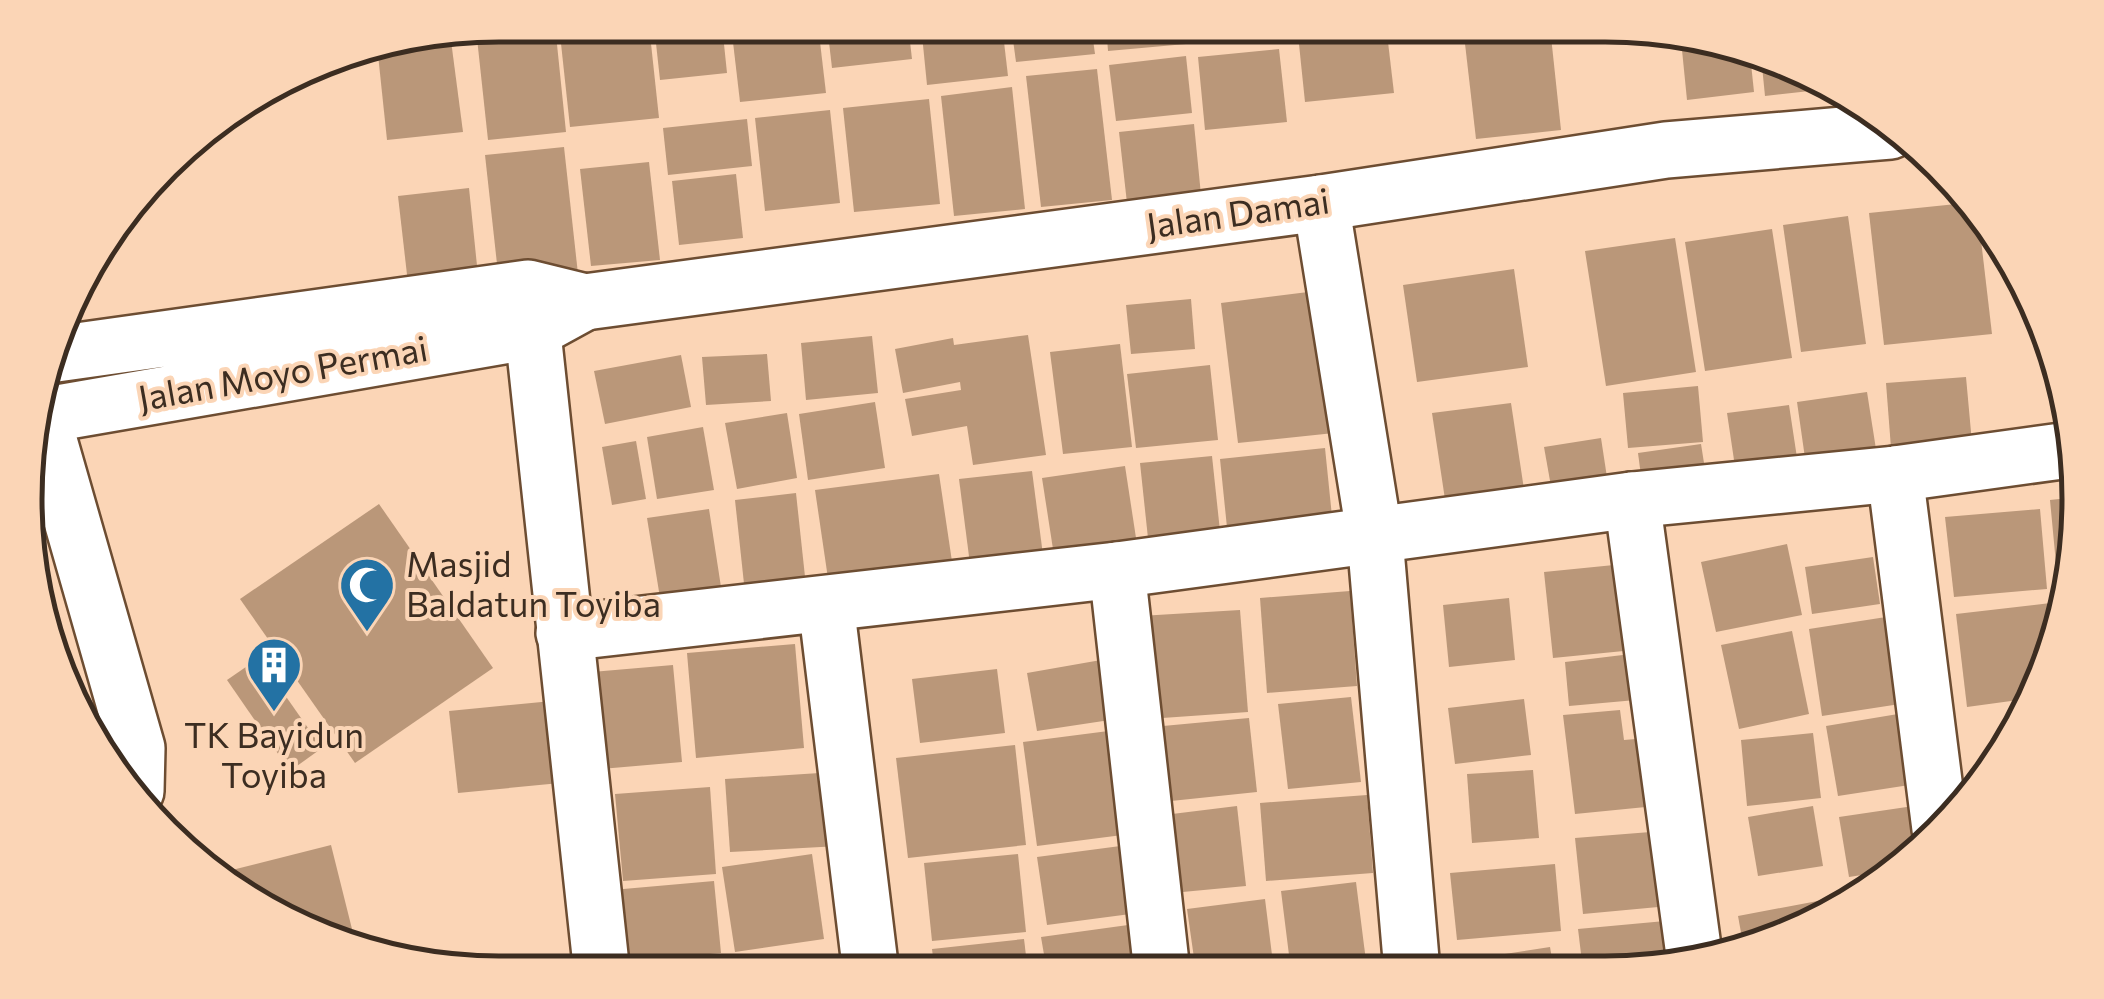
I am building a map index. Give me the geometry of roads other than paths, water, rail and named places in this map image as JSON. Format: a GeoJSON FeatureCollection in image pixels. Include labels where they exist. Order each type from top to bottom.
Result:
{"type":"FeatureCollection","features":[{"type":"Feature","properties":{"kind":"street","name":"Jalan Damai"},"geometry":{"type":"LineString","coordinates":[[530,310],[1321,203],[1666,150],[1876,132]]}},
{"type":"Feature","properties":{"kind":"street"},"geometry":{"type":"LineString","coordinates":[[1321,203],[1374,538],[1411,956]]}},
{"type":"Feature","properties":{"kind":"street"},"geometry":{"type":"LineString","coordinates":[[530,310],[600,956]]}},
{"type":"Feature","properties":{"kind":"street","name":"Jalan Moyo Permai"},"geometry":{"type":"LineString","coordinates":[[67,353],[530,310]]}},
{"type":"Feature","properties":{"kind":"street","name":"Jalan Moyo Permai"},"geometry":{"type":"LineString","coordinates":[[50,414],[530,310]]}},
{"type":"Feature","properties":{"kind":"street"},"geometry":{"type":"LineString","coordinates":[[46,443],[137,748],[136,777]]}},
{"type":"Feature","properties":{"kind":"street"},"geometry":{"type":"LineString","coordinates":[[564,633],[1117,570],[1632,500],[1895,474],[2059,451]]}},
{"type":"Feature","properties":{"kind":"street"},"geometry":{"type":"LineString","coordinates":[[1895,474],[1938,812]]}},
{"type":"Feature","properties":{"kind":"street"},"geometry":{"type":"LineString","coordinates":[[1632,500],[1693,948]]}},
{"type":"Feature","properties":{"kind":"street"},"geometry":{"type":"LineString","coordinates":[[1117,570],[1160,956]]}},
{"type":"Feature","properties":{"kind":"street"},"geometry":{"type":"LineString","coordinates":[[826,604],[869,956]]}},
{"type":"Feature","properties":{"kind":"place","name":"Masjid Baldatun Toyiba"},"geometry":{"type":"Point","coordinates":[367,634]}},
{"type":"Feature","properties":{"kind":"place","name":"TK Bayidun Toyiba"},"geometry":{"type":"Point","coordinates":[274,714]}}]}
